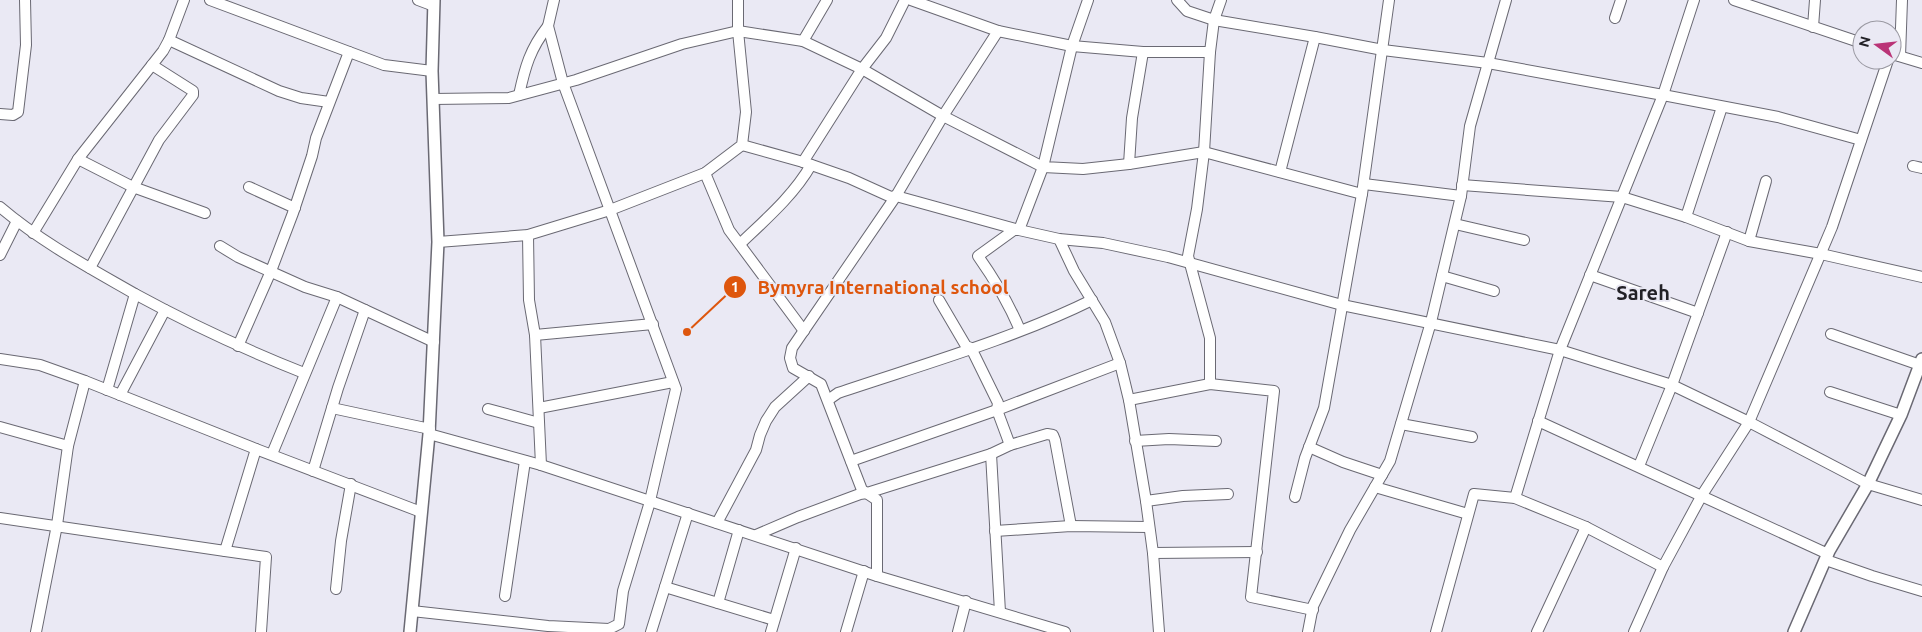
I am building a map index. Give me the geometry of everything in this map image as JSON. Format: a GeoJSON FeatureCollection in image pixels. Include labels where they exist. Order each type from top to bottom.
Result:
{"type":"FeatureCollection","features":[{"type":"Feature","properties":{"kind":"street"},"geometry":{"type":"LineString","coordinates":[[0,114],[13,115],[18,112],[26,46],[25,0]]}},
{"type":"Feature","properties":{"kind":"street"},"geometry":{"type":"LineString","coordinates":[[33,233],[78,159],[152,65],[169,40],[184,0]]}},
{"type":"Feature","properties":{"kind":"street"},"geometry":{"type":"LineString","coordinates":[[210,0],[384,65],[432,71]]}},
{"type":"Feature","properties":{"kind":"street"},"geometry":{"type":"LineString","coordinates":[[410,632],[430,432],[438,242],[432,71],[434,3],[418,0]]}},
{"type":"Feature","properties":{"kind":"street"},"geometry":{"type":"LineString","coordinates":[[519,95],[526,62],[536,40],[548,26],[554,0]]}},
{"type":"Feature","properties":{"kind":"street"},"geometry":{"type":"LineString","coordinates":[[438,242],[528,235],[610,210],[705,173],[742,145],[746,112],[738,31],[738,0]]}},
{"type":"Feature","properties":{"kind":"street"},"geometry":{"type":"LineString","coordinates":[[803,41],[827,0]]}},
{"type":"Feature","properties":{"kind":"street"},"geometry":{"type":"LineString","coordinates":[[740,244],[782,202],[806,173],[807,164],[862,68],[886,38],[905,0]]}},
{"type":"Feature","properties":{"kind":"street"},"geometry":{"type":"LineString","coordinates":[[910,0],[926,3],[998,30],[1072,46],[1143,52],[1210,52]]}},
{"type":"Feature","properties":{"kind":"street"},"geometry":{"type":"LineString","coordinates":[[1019,230],[1043,167],[1072,46],[1088,0]]}},
{"type":"Feature","properties":{"kind":"street"},"geometry":{"type":"LineString","coordinates":[[1177,0],[1187,11],[1214,20],[1384,50],[1488,63],[1663,95],[1778,117],[1861,140]]}},
{"type":"Feature","properties":{"kind":"street"},"geometry":{"type":"LineString","coordinates":[[1210,384],[1210,338],[1188,256],[1197,209],[1204,152],[1210,52],[1214,20],[1221,0]]}},
{"type":"Feature","properties":{"kind":"street"},"geometry":{"type":"LineString","coordinates":[[1295,498],[1309,447],[1324,408],[1363,189],[1384,50],[1389,0]]}},
{"type":"Feature","properties":{"kind":"street"},"geometry":{"type":"LineString","coordinates":[[1308,632],[1313,610],[1350,530],[1390,462],[1431,322],[1462,190],[1470,126],[1506,0]]}},
{"type":"Feature","properties":{"kind":"street"},"geometry":{"type":"LineString","coordinates":[[1615,18],[1621,0]]}},
{"type":"Feature","properties":{"kind":"street"},"geometry":{"type":"LineString","coordinates":[[1514,498],[1560,350],[1663,95],[1694,0]]}},
{"type":"Feature","properties":{"kind":"street"},"geometry":{"type":"LineString","coordinates":[[1734,0],[1852,40]]}},
{"type":"Feature","properties":{"kind":"street"},"geometry":{"type":"LineString","coordinates":[[1813,27],[1816,0]]}},
{"type":"Feature","properties":{"kind":"street"},"geometry":{"type":"LineString","coordinates":[[1900,20],[1902,0]]}},
{"type":"Feature","properties":{"kind":"street"},"geometry":{"type":"LineString","coordinates":[[412,611],[548,629],[609,628],[619,624],[622,591],[650,501],[676,389],[563,83],[548,26]]}},
{"type":"Feature","properties":{"kind":"street"},"geometry":{"type":"LineString","coordinates":[[877,576],[877,500],[862,490],[821,384],[793,368],[790,358],[792,348],[896,196],[943,116],[998,30]]}},
{"type":"Feature","properties":{"kind":"street"},"geometry":{"type":"LineString","coordinates":[[433,99],[509,98],[563,83],[682,44],[738,31],[803,41],[862,68],[943,116],[1043,167],[1083,169],[1204,152],[1280,172],[1363,189],[1462,190],[1622,197],[1686,217],[1749,241],[1821,254],[1922,277]]}},
{"type":"Feature","properties":{"kind":"street"},"geometry":{"type":"LineString","coordinates":[[1280,172],[1315,37]]}},
{"type":"Feature","properties":{"kind":"street"},"geometry":{"type":"LineString","coordinates":[[169,40],[279,91],[301,98],[328,102]]}},
{"type":"Feature","properties":{"kind":"street"},"geometry":{"type":"LineString","coordinates":[[238,346],[271,272],[328,102],[349,52]]}},
{"type":"Feature","properties":{"kind":"street"},"geometry":{"type":"LineString","coordinates":[[1129,164],[1132,118],[1143,52]]}},
{"type":"Feature","properties":{"kind":"street"},"geometry":{"type":"LineString","coordinates":[[1902,57],[1922,63]]}},
{"type":"Feature","properties":{"kind":"street"},"geometry":{"type":"LineString","coordinates":[[90,268],[159,140],[194,93],[152,65]]}},
{"type":"Feature","properties":{"kind":"street"},"geometry":{"type":"LineString","coordinates":[[1634,632],[1663,567],[1702,495],[1749,422],[1832,228],[1885,70]]}},
{"type":"Feature","properties":{"kind":"street"},"geometry":{"type":"LineString","coordinates":[[1686,217],[1722,106]]}},
{"type":"Feature","properties":{"kind":"street"},"geometry":{"type":"LineString","coordinates":[[742,145],[849,178],[891,197],[896,196],[1019,230],[1059,239],[1103,243],[1168,257],[1342,305],[1560,350],[1672,385],[1749,422],[1868,484],[1922,500]]}},
{"type":"Feature","properties":{"kind":"street"},"geometry":{"type":"LineString","coordinates":[[78,159],[133,187],[205,214]]}},
{"type":"Feature","properties":{"kind":"street"},"geometry":{"type":"LineString","coordinates":[[705,173],[729,230],[804,331]]}},
{"type":"Feature","properties":{"kind":"street"},"geometry":{"type":"LineString","coordinates":[[1749,241],[1766,181]]}},
{"type":"Feature","properties":{"kind":"street"},"geometry":{"type":"LineString","coordinates":[[249,188],[294,208]]}},
{"type":"Feature","properties":{"kind":"street"},"geometry":{"type":"LineString","coordinates":[[0,206],[33,233],[135,294],[192,325],[304,373]]}},
{"type":"Feature","properties":{"kind":"street"},"geometry":{"type":"LineString","coordinates":[[0,254],[17,221]]}},
{"type":"Feature","properties":{"kind":"street"},"geometry":{"type":"LineString","coordinates":[[1454,224],[1524,240]]}},
{"type":"Feature","properties":{"kind":"street"},"geometry":{"type":"LineString","coordinates":[[1019,230],[1014,230],[978,256],[992,275],[1011,308],[1020,330]]}},
{"type":"Feature","properties":{"kind":"street"},"geometry":{"type":"LineString","coordinates":[[1639,466],[1672,385],[1727,232]]}},
{"type":"Feature","properties":{"kind":"street"},"geometry":{"type":"LineString","coordinates":[[528,235],[529,300],[535,335],[541,465]]}},
{"type":"Feature","properties":{"kind":"street"},"geometry":{"type":"LineString","coordinates":[[1059,239],[1074,271],[1105,322],[1120,363],[1129,400],[1146,501],[1153,553],[1159,632]]}},
{"type":"Feature","properties":{"kind":"street"},"geometry":{"type":"LineString","coordinates":[[220,246],[271,272],[305,287],[337,297],[434,342]]}},
{"type":"Feature","properties":{"kind":"street"},"geometry":{"type":"LineString","coordinates":[[1590,275],[1698,313]]}},
{"type":"Feature","properties":{"kind":"street"},"geometry":{"type":"LineString","coordinates":[[1442,276],[1494,291]]}},
{"type":"Feature","properties":{"kind":"street"},"geometry":{"type":"LineString","coordinates":[[107,390],[135,294]]}},
{"type":"Feature","properties":{"kind":"street"},"geometry":{"type":"LineString","coordinates":[[272,454],[337,297]]}},
{"type":"Feature","properties":{"kind":"street"},"geometry":{"type":"LineString","coordinates":[[939,300],[966,346],[971,348],[998,403],[997,410],[1010,445]]}},
{"type":"Feature","properties":{"kind":"street"},"geometry":{"type":"LineString","coordinates":[[828,400],[838,393],[1062,315],[1092,300]]}},
{"type":"Feature","properties":{"kind":"street"},"geometry":{"type":"LineString","coordinates":[[120,395],[165,310]]}},
{"type":"Feature","properties":{"kind":"street"},"geometry":{"type":"LineString","coordinates":[[313,471],[332,408],[366,310]]}},
{"type":"Feature","properties":{"kind":"street"},"geometry":{"type":"LineString","coordinates":[[535,335],[653,324]]}},
{"type":"Feature","properties":{"kind":"street"},"geometry":{"type":"LineString","coordinates":[[1794,632],[1827,557],[1868,484],[1901,415],[1920,369],[1831,334]]}},
{"type":"Feature","properties":{"kind":"street"},"geometry":{"type":"LineString","coordinates":[[0,359],[40,365],[85,381],[421,512]]}},
{"type":"Feature","properties":{"kind":"street"},"geometry":{"type":"LineString","coordinates":[[851,462],[997,410],[1120,363]]}},
{"type":"Feature","properties":{"kind":"street"},"geometry":{"type":"LineString","coordinates":[[717,523],[756,450],[760,435],[775,407],[809,376]]}},
{"type":"Feature","properties":{"kind":"street"},"geometry":{"type":"LineString","coordinates":[[36,632],[57,525],[68,446],[85,381]]}},
{"type":"Feature","properties":{"kind":"street"},"geometry":{"type":"LineString","coordinates":[[539,408],[673,382]]}},
{"type":"Feature","properties":{"kind":"street"},"geometry":{"type":"LineString","coordinates":[[1129,400],[1210,384],[1274,391],[1251,597],[1313,610]]}},
{"type":"Feature","properties":{"kind":"street"},"geometry":{"type":"LineString","coordinates":[[1830,392],[1901,415]]}},
{"type":"Feature","properties":{"kind":"street"},"geometry":{"type":"LineString","coordinates":[[332,408],[430,432],[541,465],[877,576],[1066,632]]}},
{"type":"Feature","properties":{"kind":"street"},"geometry":{"type":"LineString","coordinates":[[488,410],[540,424]]}},
{"type":"Feature","properties":{"kind":"street"},"geometry":{"type":"LineString","coordinates":[[1538,420],[1702,495],[1827,557],[1872,576],[1922,591]]}},
{"type":"Feature","properties":{"kind":"street"},"geometry":{"type":"LineString","coordinates":[[1401,424],[1472,437]]}},
{"type":"Feature","properties":{"kind":"street"},"geometry":{"type":"LineString","coordinates":[[0,428],[68,446]]}},
{"type":"Feature","properties":{"kind":"street"},"geometry":{"type":"LineString","coordinates":[[756,535],[798,516],[860,494],[991,454],[1010,445],[1047,434],[1053,436],[1071,526]]}},
{"type":"Feature","properties":{"kind":"street"},"geometry":{"type":"LineString","coordinates":[[1135,441],[1216,441]]}},
{"type":"Feature","properties":{"kind":"street"},"geometry":{"type":"LineString","coordinates":[[1309,447],[1343,462],[1382,475]]}},
{"type":"Feature","properties":{"kind":"street"},"geometry":{"type":"LineString","coordinates":[[225,551],[256,449]]}},
{"type":"Feature","properties":{"kind":"street"},"geometry":{"type":"LineString","coordinates":[[991,454],[1000,612]]}},
{"type":"Feature","properties":{"kind":"street"},"geometry":{"type":"LineString","coordinates":[[505,596],[525,461]]}},
{"type":"Feature","properties":{"kind":"street"},"geometry":{"type":"LineString","coordinates":[[336,590],[341,541],[351,484]]}},
{"type":"Feature","properties":{"kind":"street"},"geometry":{"type":"LineString","coordinates":[[1375,487],[1468,514]]}},
{"type":"Feature","properties":{"kind":"street"},"geometry":{"type":"LineString","coordinates":[[1146,501],[1183,496],[1228,494]]}},
{"type":"Feature","properties":{"kind":"street"},"geometry":{"type":"LineString","coordinates":[[1436,632],[1474,494],[1514,498],[1586,527],[1663,567]]}},
{"type":"Feature","properties":{"kind":"street"},"geometry":{"type":"LineString","coordinates":[[651,632],[688,513]]}},
{"type":"Feature","properties":{"kind":"street"},"geometry":{"type":"LineString","coordinates":[[0,518],[266,557],[261,632]]}},
{"type":"Feature","properties":{"kind":"street"},"geometry":{"type":"LineString","coordinates":[[995,531],[1071,526],[1148,527]]}},
{"type":"Feature","properties":{"kind":"street"},"geometry":{"type":"LineString","coordinates":[[1537,632],[1586,527]]}},
{"type":"Feature","properties":{"kind":"street"},"geometry":{"type":"LineString","coordinates":[[718,603],[739,530]]}},
{"type":"Feature","properties":{"kind":"street"},"geometry":{"type":"LineString","coordinates":[[771,632],[796,548]]}},
{"type":"Feature","properties":{"kind":"street"},"geometry":{"type":"LineString","coordinates":[[1153,553],[1257,552]]}},
{"type":"Feature","properties":{"kind":"street"},"geometry":{"type":"LineString","coordinates":[[846,632],[864,571]]}},
{"type":"Feature","properties":{"kind":"street"},"geometry":{"type":"LineString","coordinates":[[664,587],[774,620]]}},
{"type":"Feature","properties":{"kind":"street"},"geometry":{"type":"LineString","coordinates":[[958,632],[966,602]]}},
{"type":"Feature","properties":{"kind":"place","name":"Bymyra International school"},"geometry":{"type":"Point","coordinates":[687,332]}},
{"type":"Feature","properties":{"kind":"district","name":"Sareh"},"geometry":{"type":"Point","coordinates":[1643,292]}}]}
